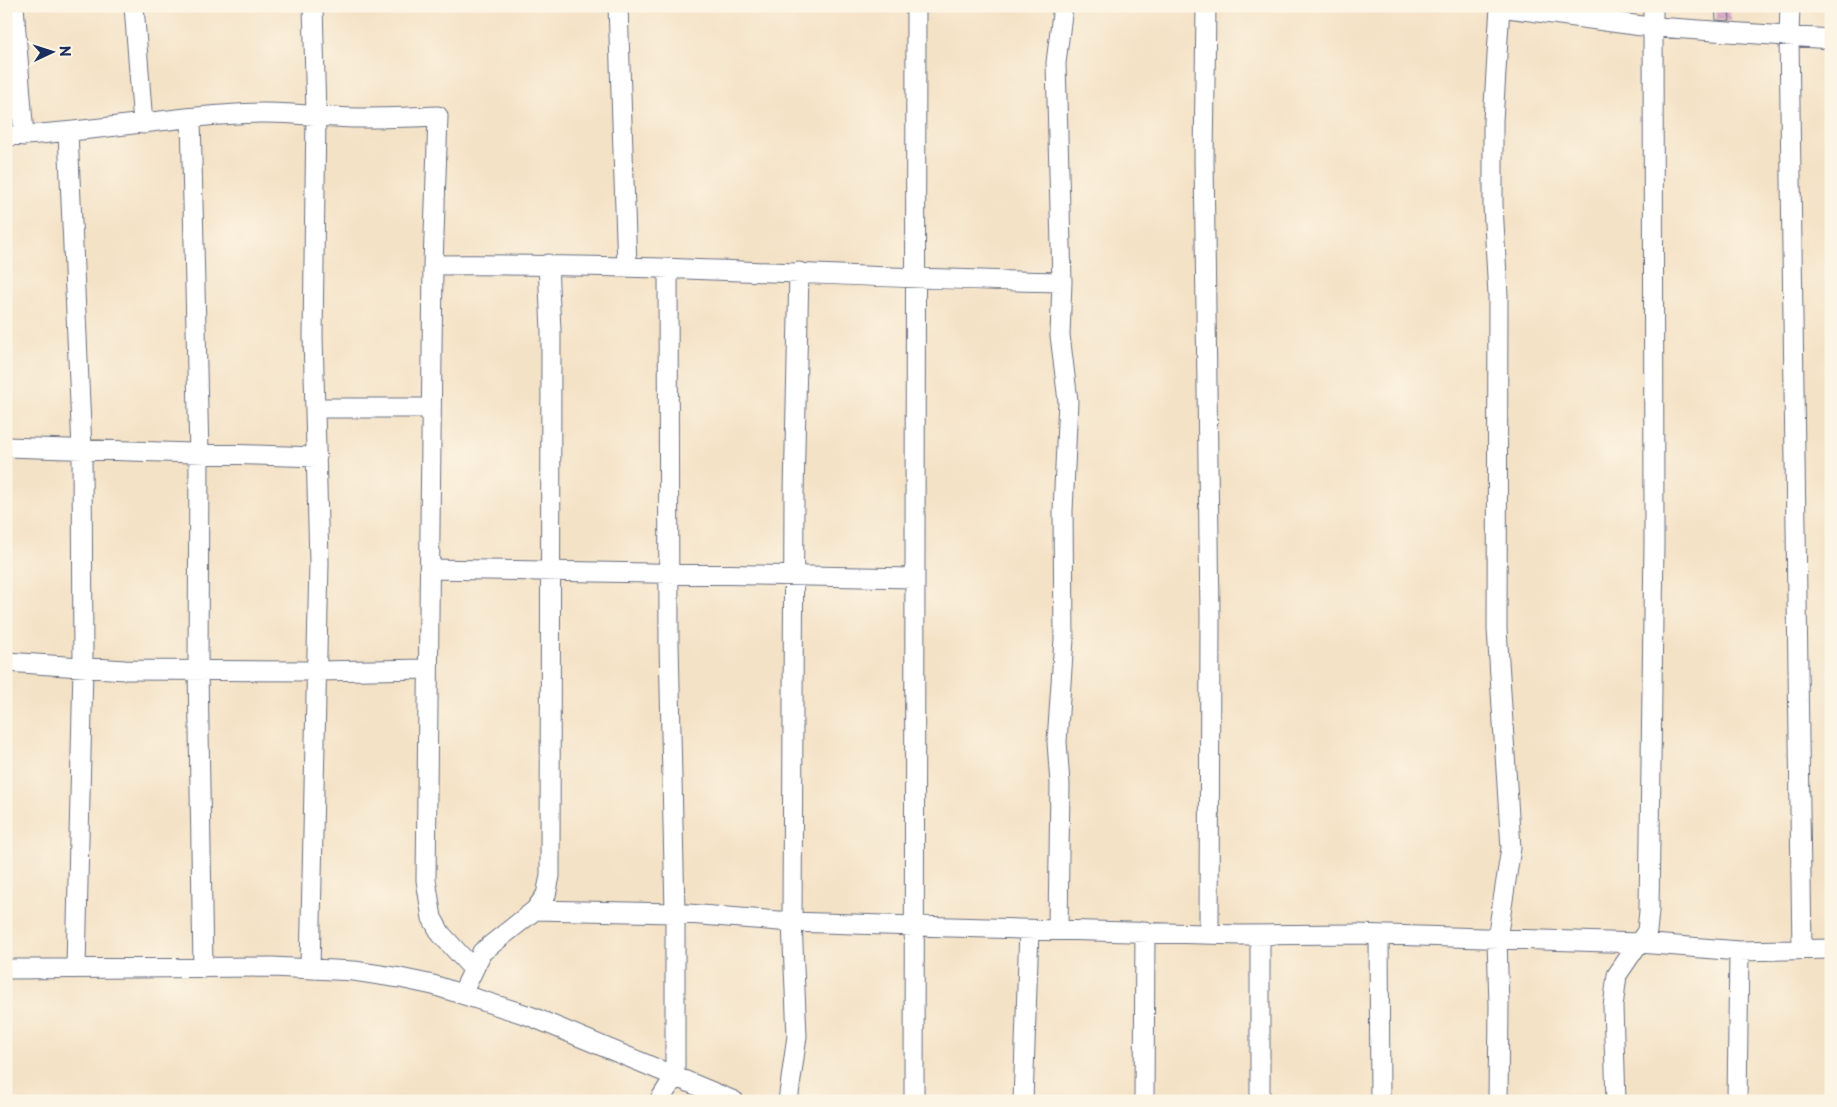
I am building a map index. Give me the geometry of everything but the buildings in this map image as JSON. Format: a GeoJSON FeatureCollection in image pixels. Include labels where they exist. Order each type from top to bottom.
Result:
{"type":"FeatureCollection","features":[{"type":"Feature","properties":{"kind":"street"},"geometry":{"type":"LineString","coordinates":[[14,6],[15,136],[68,133],[191,118],[260,113],[316,114],[361,118],[438,116],[433,266],[426,880],[432,918],[441,934],[473,969]]}},
{"type":"Feature","properties":{"kind":"street"},"geometry":{"type":"LineString","coordinates":[[134,6],[143,124]]}},
{"type":"Feature","properties":{"kind":"street"},"geometry":{"type":"LineString","coordinates":[[310,968],[320,562],[316,457],[313,260],[316,114],[313,6]]}},
{"type":"Feature","properties":{"kind":"street"},"geometry":{"type":"LineString","coordinates":[[618,6],[627,267]]}},
{"type":"Feature","properties":{"kind":"street"},"geometry":{"type":"LineString","coordinates":[[914,1101],[916,6]]}},
{"type":"Feature","properties":{"kind":"street"},"geometry":{"type":"LineString","coordinates":[[1058,928],[1060,784],[1058,733],[1064,639],[1063,501],[1068,401],[1060,335],[1062,282],[1056,63],[1062,6]]}},
{"type":"Feature","properties":{"kind":"street"},"geometry":{"type":"LineString","coordinates":[[1206,6],[1204,139],[1210,606],[1209,934]]}},
{"type":"Feature","properties":{"kind":"street"},"geometry":{"type":"LineString","coordinates":[[1616,1101],[1613,1007],[1617,976],[1647,931],[1649,911],[1652,758],[1653,6]]}},
{"type":"Feature","properties":{"kind":"street"},"geometry":{"type":"LineString","coordinates":[[1790,6],[1788,36],[1802,950]]}},
{"type":"Feature","properties":{"kind":"street"},"geometry":{"type":"LineString","coordinates":[[1498,1101],[1499,1005],[1497,939],[1511,848],[1498,629],[1498,315],[1493,205],[1493,121],[1500,7],[1653,27],[1831,39]]}},
{"type":"Feature","properties":{"kind":"street"},"geometry":{"type":"LineString","coordinates":[[191,118],[199,454],[198,669],[203,968]]}},
{"type":"Feature","properties":{"kind":"street"},"geometry":{"type":"LineString","coordinates":[[68,133],[82,449],[84,667],[76,968]]}},
{"type":"Feature","properties":{"kind":"street"},"geometry":{"type":"LineString","coordinates":[[433,266],[548,264],[799,272],[916,279],[1062,282]]}},
{"type":"Feature","properties":{"kind":"street"},"geometry":{"type":"LineString","coordinates":[[462,994],[482,952],[535,910],[546,895],[550,876],[551,331],[548,264]]}},
{"type":"Feature","properties":{"kind":"street"},"geometry":{"type":"LineString","coordinates":[[659,1101],[675,1076],[675,913],[669,575],[668,268]]}},
{"type":"Feature","properties":{"kind":"street"},"geometry":{"type":"LineString","coordinates":[[788,1101],[797,1036],[792,922],[799,272]]}},
{"type":"Feature","properties":{"kind":"street"},"geometry":{"type":"LineString","coordinates":[[316,408],[431,408]]}},
{"type":"Feature","properties":{"kind":"street"},"geometry":{"type":"LineString","coordinates":[[6,447],[316,457]]}},
{"type":"Feature","properties":{"kind":"street"},"geometry":{"type":"LineString","coordinates":[[429,569],[669,575],[915,578]]}},
{"type":"Feature","properties":{"kind":"street"},"geometry":{"type":"LineString","coordinates":[[6,662],[125,670],[316,671],[428,669]]}},
{"type":"Feature","properties":{"kind":"street"},"geometry":{"type":"LineString","coordinates":[[535,910],[675,913],[792,922],[1029,930],[1058,928],[1209,934],[1379,935],[1640,942],[1740,951],[1831,950]]}},
{"type":"Feature","properties":{"kind":"street"},"geometry":{"type":"LineString","coordinates":[[1024,1101],[1029,930]]}},
{"type":"Feature","properties":{"kind":"street"},"geometry":{"type":"LineString","coordinates":[[1144,1101],[1145,931]]}},
{"type":"Feature","properties":{"kind":"street"},"geometry":{"type":"LineString","coordinates":[[1260,935],[1260,1101]]}},
{"type":"Feature","properties":{"kind":"street"},"geometry":{"type":"LineString","coordinates":[[1379,935],[1380,1101]]}},
{"type":"Feature","properties":{"kind":"street"},"geometry":{"type":"LineString","coordinates":[[1737,1101],[1740,951]]}},
{"type":"Feature","properties":{"kind":"street"},"geometry":{"type":"LineString","coordinates":[[6,969],[310,968],[354,971],[400,978],[462,994],[530,1016],[734,1101]]}}]}
